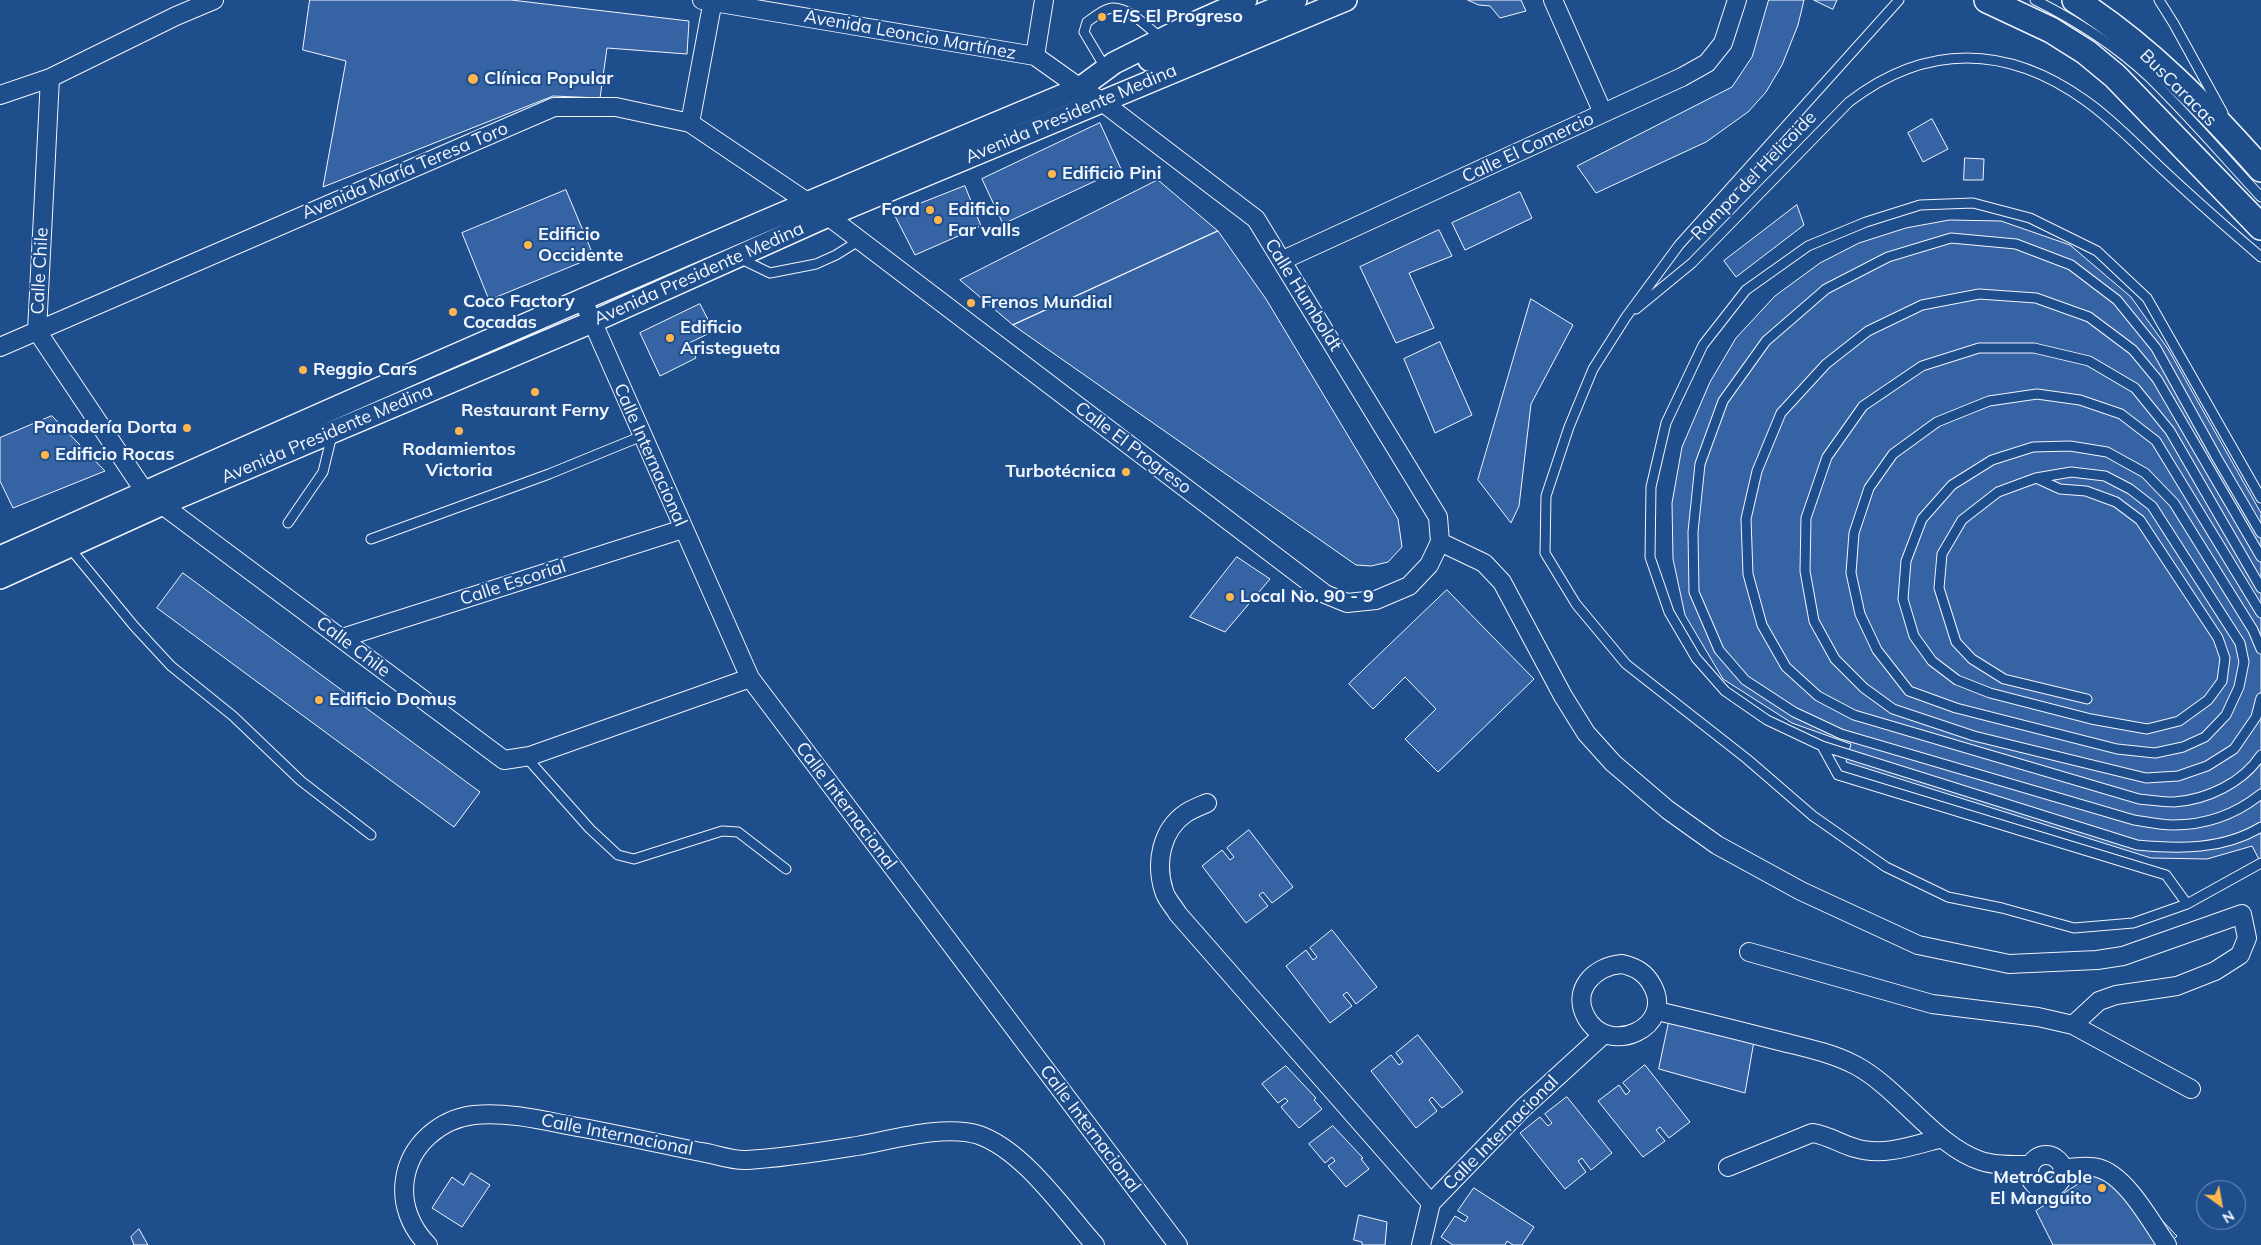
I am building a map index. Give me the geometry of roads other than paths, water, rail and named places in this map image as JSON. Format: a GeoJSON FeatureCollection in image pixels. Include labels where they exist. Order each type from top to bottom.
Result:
{"type":"FeatureCollection","features":[{"type":"Feature","properties":{"kind":"main road"},"geometry":{"type":"LineString","coordinates":[[1987,0],[2057,34],[2086,52],[2116,76],[2261,227]]}},
{"type":"Feature","properties":{"kind":"main road"},"geometry":{"type":"LineString","coordinates":[[2075,0],[2108,22],[2156,60],[2241,146],[2261,169]]}},
{"type":"Feature","properties":{"kind":"street"},"geometry":{"type":"LineString","coordinates":[[0,96],[50,78],[177,8],[214,0]]}},
{"type":"Feature","properties":{"kind":"street"},"geometry":{"type":"LineString","coordinates":[[1035,56],[1044,0]]}},
{"type":"Feature","properties":{"kind":"street","name":"Avenida Presidente Medina"},"geometry":{"type":"LineString","coordinates":[[0,557],[582,298],[808,201],[1080,88],[1106,69],[1162,39],[1246,0]]}},
{"type":"Feature","properties":{"kind":"street"},"geometry":{"type":"LineString","coordinates":[[1009,140],[1080,88],[1296,0]]}},
{"type":"Feature","properties":{"kind":"street","name":"Avenida Presidente Medina"},"geometry":{"type":"LineString","coordinates":[[0,578],[163,504],[592,322],[828,216],[1346,0]]}},
{"type":"Feature","properties":{"kind":"street"},"geometry":{"type":"LineString","coordinates":[[1553,0],[1603,114]]}},
{"type":"Feature","properties":{"kind":"street","name":"Calle El Comercio"},"geometry":{"type":"LineString","coordinates":[[1283,260],[1603,114],[1708,63],[1723,43],[1737,0]]}},
{"type":"Feature","properties":{"kind":"street"},"geometry":{"type":"LineString","coordinates":[[690,123],[709,1]]}},
{"type":"Feature","properties":{"kind":"street","name":"Avenida Leoncio Martínez"},"geometry":{"type":"LineString","coordinates":[[709,1],[1035,56],[1101,101]]}},
{"type":"Feature","properties":{"kind":"street","name":"Calle Chile"},"geometry":{"type":"LineString","coordinates":[[50,78],[38,331],[146,492],[504,760],[525,757],[750,678]]}},
{"type":"Feature","properties":{"kind":"street","name":"Calle Humboldt"},"geometry":{"type":"LineString","coordinates":[[1101,101],[1256,219],[1283,260],[1438,516],[1440,542]]}},
{"type":"Feature","properties":{"kind":"street","name":"Avenida María Teresa Toro"},"geometry":{"type":"LineString","coordinates":[[0,347],[554,106],[616,107],[690,123],[828,216]]}},
{"type":"Feature","properties":{"kind":"street","name":"Calle El Progreso"},"geometry":{"type":"LineString","coordinates":[[828,216],[1325,594],[1347,602],[1376,600],[1409,586],[1429,565],[1440,542]]}},
{"type":"Feature","properties":{"kind":"street","name":"Calle Internacional"},"geometry":{"type":"LineString","coordinates":[[582,298],[750,678],[1178,1245]]}},
{"type":"Feature","properties":{"kind":"street","name":"Calle Escorial"},"geometry":{"type":"LineString","coordinates":[[342,638],[683,529]]}},
{"type":"Feature","properties":{"kind":"street"},"geometry":{"type":"LineString","coordinates":[[1440,542],[1484,563],[1502,582],[1563,696],[1586,733],[1613,763],[1668,810],[1717,844],[1801,891],[1918,945],[2009,964],[2097,960],[2123,956],[2242,914],[2247,938],[2240,955],[2215,971],[2177,986],[2116,995],[2099,1001],[2072,1024]]}},
{"type":"Feature","properties":{"kind":"street"},"geometry":{"type":"LineString","coordinates":[[1207,803],[1185,814],[1172,828],[1162,847],[1159,865],[1164,892],[1178,914],[1431,1203]]}},
{"type":"Feature","properties":{"kind":"street"},"geometry":{"type":"LineString","coordinates":[[1749,952],[1932,1004],[2038,1017],[2072,1024],[2191,1089]]}},
{"type":"Feature","properties":{"kind":"street"},"geometry":{"type":"LineString","coordinates":[[1622,964],[1634,967],[1644,973],[1657,994],[1657,1011],[1652,1020],[1637,1032],[1615,1037],[1604,1034],[1593,1027],[1586,1016],[1582,1004],[1583,992],[1588,980],[1597,971],[1609,965],[1622,964]]}},
{"type":"Feature","properties":{"kind":"street"},"geometry":{"type":"LineString","coordinates":[[1657,1011],[1820,1051],[1855,1065],[1883,1084],[1942,1138],[1980,1161],[2004,1165],[2030,1165]]}},
{"type":"Feature","properties":{"kind":"street","name":"Calle Internacional"},"geometry":{"type":"LineString","coordinates":[[1421,1245],[1431,1203],[1523,1108],[1604,1034]]}},
{"type":"Feature","properties":{"kind":"street","name":"Calle Internacional"},"geometry":{"type":"LineString","coordinates":[[428,1245],[411,1223],[405,1205],[404,1187],[412,1156],[424,1139],[440,1126],[473,1115],[514,1115],[743,1160],[800,1156],[947,1131],[977,1135],[1000,1144],[1018,1158],[1095,1245]]}},
{"type":"Feature","properties":{"kind":"street"},"geometry":{"type":"LineString","coordinates":[[1728,1167],[1812,1133],[1824,1134],[1856,1148],[1873,1152],[1912,1146],[1942,1138]]}},
{"type":"Feature","properties":{"kind":"street"},"geometry":{"type":"LineString","coordinates":[[2047,1154],[2054,1157],[2063,1168],[2060,1181],[2054,1187],[2046,1189],[2039,1188],[2032,1183],[2029,1174],[2030,1165],[2034,1159],[2047,1154]]}},
{"type":"Feature","properties":{"kind":"street"},"geometry":{"type":"LineString","coordinates":[[2063,1168],[2098,1168],[2114,1176],[2135,1197],[2167,1245]]}},
{"type":"Feature","properties":{"kind":"lane","name":"Rampa del Helicoide"},"geometry":{"type":"LineString","coordinates":[[1626,317],[1679,245],[1899,0]]}},
{"type":"Feature","properties":{"kind":"lane","name":"BusCaracas"},"geometry":{"type":"LineString","coordinates":[[2035,0],[2058,11],[2104,42],[2148,76],[2261,197]]}},
{"type":"Feature","properties":{"kind":"lane"},"geometry":{"type":"LineString","coordinates":[[2159,0],[2241,146]]}},
{"type":"Feature","properties":{"kind":"lane"},"geometry":{"type":"LineString","coordinates":[[1106,69],[1084,32],[1087,22],[1109,8],[1122,9],[1162,39]]}},
{"type":"Feature","properties":{"kind":"lane","name":"Rampa del Helicoide"},"geometry":{"type":"LineString","coordinates":[[1626,317],[1692,263],[1849,102],[1865,90],[1898,71],[1933,61],[1976,59],[1996,61],[2024,67],[2048,77],[2086,101],[2114,124],[2261,257]]}},
{"type":"Feature","properties":{"kind":"lane"},"geometry":{"type":"LineString","coordinates":[[2261,498],[2147,298],[2097,251],[2030,218],[1974,203],[1920,205],[1866,222],[1808,246],[1746,290],[1703,345],[1666,423],[1651,487],[1650,557],[1669,612],[1696,658],[1719,684],[1767,720],[1822,746],[2137,845],[2176,849],[2213,845],[2248,835],[2261,827]]}},
{"type":"Feature","properties":{"kind":"lane"},"geometry":{"type":"LineString","coordinates":[[2261,533],[2156,348],[2117,300],[2071,265],[2016,244],[1951,238],[1888,256],[1826,289],[1766,341],[1723,401],[1700,464],[1692,532],[1694,592],[1719,650],[1745,680],[1794,712],[1833,730],[2134,820],[2173,825],[2214,820],[2246,806],[2261,794]]}},
{"type":"Feature","properties":{"kind":"lane"},"geometry":{"type":"LineString","coordinates":[[737,257],[770,273],[816,264],[836,255],[860,240]]}},
{"type":"Feature","properties":{"kind":"lane"},"geometry":{"type":"LineString","coordinates":[[2261,557],[2157,379],[2133,350],[2089,317],[2036,298],[1979,294],[1922,305],[1868,331],[1826,364],[1781,413],[1757,471],[1746,519],[1748,574],[1762,625],[1786,667],[1818,696],[1854,715],[2138,798],[2174,802],[2207,795],[2234,782],[2261,755]]}},
{"type":"Feature","properties":{"kind":"lane"},"geometry":{"type":"LineString","coordinates":[[1626,317],[1593,369],[1569,427],[1546,496],[1545,553],[1576,604],[1626,664],[1747,759],[1813,816],[1886,867],[1948,897],[2002,908],[2074,928],[2133,923],[2187,904],[2261,863]]}},
{"type":"Feature","properties":{"kind":"lane"},"geometry":{"type":"LineString","coordinates":[[2261,588],[2170,431],[2135,388],[2089,361],[2034,348],[1979,348],[1922,366],[1863,406],[1827,457],[1806,518],[1805,571],[1814,621],[1835,659],[1864,688],[1893,709],[1974,736],[2146,778],[2178,776],[2208,766],[2234,748],[2256,717],[2261,698]]}},
{"type":"Feature","properties":{"kind":"lane"},"geometry":{"type":"LineString","coordinates":[[2087,699],[2004,679],[1972,659],[1956,642],[1939,588],[1942,554],[1962,520],[1998,492],[2036,478],[2071,472],[2105,476],[2130,489],[2152,506],[2240,643],[2244,662],[2240,687],[2226,715],[2204,737],[2184,747],[2155,753],[2117,749],[1956,708],[1909,691],[1877,650],[1860,614],[1851,573],[1854,532],[1869,488],[1893,454],[1937,422],[1989,401],[2037,394],[2080,400],[2121,414],[2156,441],[2261,613]]}},
{"type":"Feature","properties":{"kind":"lane"},"geometry":{"type":"LineString","coordinates":[[288,523],[323,472],[332,432]]}},
{"type":"Feature","properties":{"kind":"lane"},"geometry":{"type":"LineString","coordinates":[[371,540],[549,474],[642,436]]}},
{"type":"Feature","properties":{"kind":"lane"},"geometry":{"type":"LineString","coordinates":[[2036,478],[2060,489],[2086,491],[2116,502],[2140,520],[2218,638],[2225,658],[2222,681],[2208,700],[2179,722],[2147,728],[2092,719],[2036,705],[1990,693],[1956,680],[1932,661],[1914,636],[1903,599],[1906,561],[1922,519],[1952,485],[1992,460],[2033,447],[2070,446],[2107,452],[2145,473],[2174,503],[2253,630],[2261,649]]}},
{"type":"Feature","properties":{"kind":"lane"},"geometry":{"type":"LineString","coordinates":[[69,547],[134,626],[171,666],[233,716],[301,781],[371,835]]}},
{"type":"Feature","properties":{"kind":"lane"},"geometry":{"type":"LineString","coordinates":[[1822,746],[1838,775],[2166,875],[2187,904]]}},
{"type":"Feature","properties":{"kind":"lane"},"geometry":{"type":"LineString","coordinates":[[525,757],[590,829],[618,855],[634,859],[722,832],[738,832],[786,869]]}},
{"type":"Feature","properties":{"kind":"place","name":"E/S El Progreso"},"geometry":{"type":"Point","coordinates":[1102,17]}},
{"type":"Feature","properties":{"kind":"place","name":"Clínica Popular"},"geometry":{"type":"Point","coordinates":[473,79]}},
{"type":"Feature","properties":{"kind":"place","name":"Edificio Pini"},"geometry":{"type":"Point","coordinates":[1052,174]}},
{"type":"Feature","properties":{"kind":"place","name":"Ford"},"geometry":{"type":"Point","coordinates":[930,210]}},
{"type":"Feature","properties":{"kind":"place","name":"Edificio Far valls"},"geometry":{"type":"Point","coordinates":[938,220]}},
{"type":"Feature","properties":{"kind":"place","name":"Edificio Occidente"},"geometry":{"type":"Point","coordinates":[528,245]}},
{"type":"Feature","properties":{"kind":"place","name":"Frenos Mundial"},"geometry":{"type":"Point","coordinates":[971,303]}},
{"type":"Feature","properties":{"kind":"place","name":"Coco Factory Cocadas"},"geometry":{"type":"Point","coordinates":[453,312]}},
{"type":"Feature","properties":{"kind":"place","name":"Edificio Aristegueta"},"geometry":{"type":"Point","coordinates":[670,338]}},
{"type":"Feature","properties":{"kind":"place","name":"Reggio Cars"},"geometry":{"type":"Point","coordinates":[303,370]}},
{"type":"Feature","properties":{"kind":"place","name":"Restaurant Ferny"},"geometry":{"type":"Point","coordinates":[535,392]}},
{"type":"Feature","properties":{"kind":"place","name":"Panadería Dorta"},"geometry":{"type":"Point","coordinates":[187,428]}},
{"type":"Feature","properties":{"kind":"place","name":"Rodamientos Victoria"},"geometry":{"type":"Point","coordinates":[459,431]}},
{"type":"Feature","properties":{"kind":"place","name":"Edificio Rocas"},"geometry":{"type":"Point","coordinates":[45,455]}},
{"type":"Feature","properties":{"kind":"place","name":"Turbotécnica"},"geometry":{"type":"Point","coordinates":[1126,472]}},
{"type":"Feature","properties":{"kind":"place","name":"Local No. 90 - 9"},"geometry":{"type":"Point","coordinates":[1230,597]}},
{"type":"Feature","properties":{"kind":"place","name":"Edificio Domus"},"geometry":{"type":"Point","coordinates":[319,700]}},
{"type":"Feature","properties":{"kind":"place","name":"MetroCable El Manguito"},"geometry":{"type":"Point","coordinates":[2102,1188]}}]}
